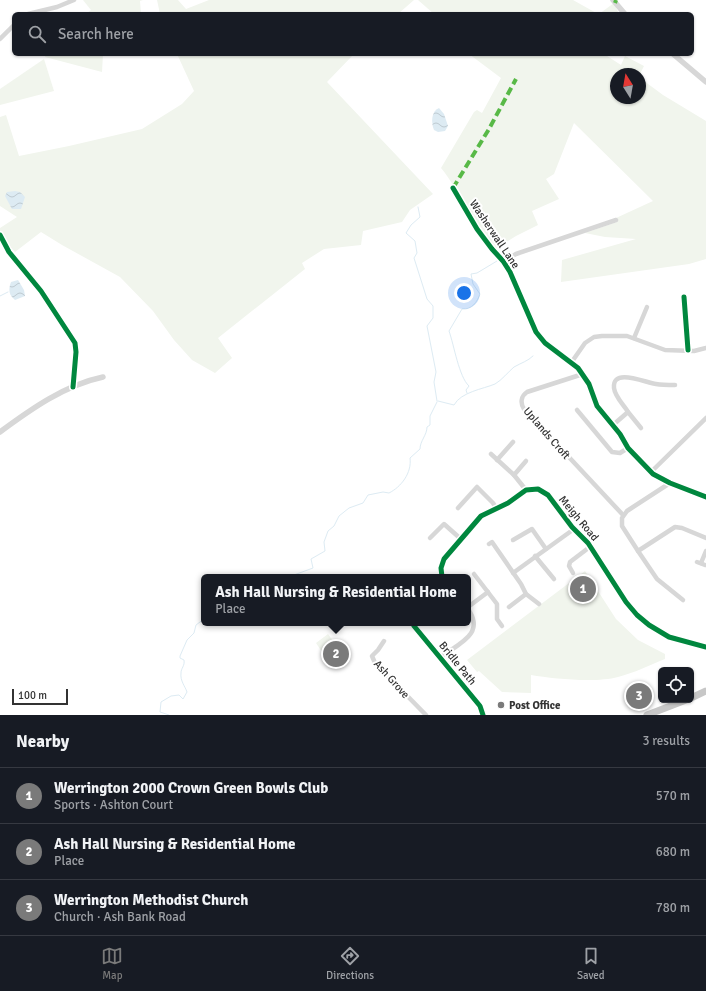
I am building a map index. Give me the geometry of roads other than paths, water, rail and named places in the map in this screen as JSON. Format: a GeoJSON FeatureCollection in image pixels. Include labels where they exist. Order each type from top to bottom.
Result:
{"type":"FeatureCollection","features":[{"type":"Feature","properties":{"kind":"highway"},"geometry":{"type":"LineString","coordinates":[[694,697],[706,691]]}},
{"type":"Feature","properties":{"kind":"highway"},"geometry":{"type":"LineString","coordinates":[[648,715],[678,703]]}},
{"type":"Feature","properties":{"kind":"street"},"geometry":{"type":"LineString","coordinates":[[36,12],[57,7],[74,0]]}},
{"type":"Feature","properties":{"kind":"street"},"geometry":{"type":"LineString","coordinates":[[613,0],[622,12]]}},
{"type":"Feature","properties":{"kind":"street"},"geometry":{"type":"LineString","coordinates":[[0,39],[12,27]]}},
{"type":"Feature","properties":{"kind":"street"},"geometry":{"type":"LineString","coordinates":[[675,56],[706,82]]}},
{"type":"Feature","properties":{"kind":"street","name":"Washerwall Lane"},"geometry":{"type":"LineString","coordinates":[[453,188],[477,229],[503,261],[536,332],[544,343],[583,374],[597,406],[613,425],[628,448],[650,472],[670,483],[706,497]]}},
{"type":"Feature","properties":{"kind":"street"},"geometry":{"type":"LineString","coordinates":[[503,261],[516,254],[616,220]]}},
{"type":"Feature","properties":{"kind":"street"},"geometry":{"type":"LineString","coordinates":[[0,235],[8,252],[41,291],[75,343],[76,352],[73,387]]}},
{"type":"Feature","properties":{"kind":"street"},"geometry":{"type":"LineString","coordinates":[[684,297],[688,350]]}},
{"type":"Feature","properties":{"kind":"street"},"geometry":{"type":"LineString","coordinates":[[634,338],[647,307]]}},
{"type":"Feature","properties":{"kind":"street"},"geometry":{"type":"LineString","coordinates":[[571,363],[585,343],[594,338],[619,335],[634,338],[658,349],[688,350],[706,348]]}},
{"type":"Feature","properties":{"kind":"street","name":"Uplands Croft"},"geometry":{"type":"LineString","coordinates":[[583,374],[527,392],[522,398],[522,406],[561,450],[623,515]]}},
{"type":"Feature","properties":{"kind":"street"},"geometry":{"type":"LineString","coordinates":[[0,432],[25,413],[73,387],[85,381],[103,377]]}},
{"type":"Feature","properties":{"kind":"street"},"geometry":{"type":"LineString","coordinates":[[641,428],[628,412],[614,390],[615,384],[619,378],[627,377],[656,384],[675,385]]}},
{"type":"Feature","properties":{"kind":"street"},"geometry":{"type":"LineString","coordinates":[[577,410],[612,452],[620,453],[628,448]]}},
{"type":"Feature","properties":{"kind":"street"},"geometry":{"type":"LineString","coordinates":[[613,425],[628,412]]}},
{"type":"Feature","properties":{"kind":"street"},"geometry":{"type":"LineString","coordinates":[[650,472],[706,418]]}},
{"type":"Feature","properties":{"kind":"street"},"geometry":{"type":"LineString","coordinates":[[497,460],[513,442]]}},
{"type":"Feature","properties":{"kind":"street"},"geometry":{"type":"LineString","coordinates":[[442,574],[441,568],[444,560],[482,516],[508,503],[526,490],[514,475],[491,454]]}},
{"type":"Feature","properties":{"kind":"street"},"geometry":{"type":"LineString","coordinates":[[514,475],[526,461]]}},
{"type":"Feature","properties":{"kind":"street"},"geometry":{"type":"LineString","coordinates":[[670,483],[623,515],[621,520],[622,526],[657,579],[683,600]]}},
{"type":"Feature","properties":{"kind":"street"},"geometry":{"type":"LineString","coordinates":[[458,508],[477,487],[496,508]]}},
{"type":"Feature","properties":{"kind":"street","name":"Meigh Road"},"geometry":{"type":"LineString","coordinates":[[526,490],[535,488],[545,493],[574,529],[591,546],[626,602],[643,620],[656,630],[677,640],[706,647]]}},
{"type":"Feature","properties":{"kind":"street"},"geometry":{"type":"LineString","coordinates":[[430,538],[444,524],[462,540]]}},
{"type":"Feature","properties":{"kind":"street"},"geometry":{"type":"LineString","coordinates":[[638,551],[675,528],[682,528],[706,538]]}},
{"type":"Feature","properties":{"kind":"street"},"geometry":{"type":"LineString","coordinates":[[512,540],[532,529],[546,549]]}},
{"type":"Feature","properties":{"kind":"street"},"geometry":{"type":"LineString","coordinates":[[513,572],[574,529]]}},
{"type":"Feature","properties":{"kind":"street"},"geometry":{"type":"LineString","coordinates":[[489,544],[492,542],[526,594],[538,604]]}},
{"type":"Feature","properties":{"kind":"street"},"geometry":{"type":"LineString","coordinates":[[573,573],[569,566],[570,562],[591,546]]}},
{"type":"Feature","properties":{"kind":"street"},"geometry":{"type":"LineString","coordinates":[[701,563],[706,551]]}},
{"type":"Feature","properties":{"kind":"street"},"geometry":{"type":"LineString","coordinates":[[536,556],[554,579]]}},
{"type":"Feature","properties":{"kind":"street"},"geometry":{"type":"LineString","coordinates":[[474,574],[496,604],[497,619],[502,626]]}},
{"type":"Feature","properties":{"kind":"street"},"geometry":{"type":"LineString","coordinates":[[471,606],[488,592]]}},
{"type":"Feature","properties":{"kind":"street"},"geometry":{"type":"LineString","coordinates":[[509,607],[526,594]]}},
{"type":"Feature","properties":{"kind":"street"},"geometry":{"type":"LineString","coordinates":[[441,657],[469,636],[473,631],[474,618],[471,613]]}},
{"type":"Feature","properties":{"kind":"street","name":"Bridle Path"},"geometry":{"type":"LineString","coordinates":[[414,626],[480,706],[483,715]]}},
{"type":"Feature","properties":{"kind":"street","name":"Ash Grove"},"geometry":{"type":"LineString","coordinates":[[384,641],[372,656],[375,663],[426,715]]}},
{"type":"Feature","properties":{"kind":"water"},"geometry":{"type":"Polygon","coordinates":[[[439,108],[444,114],[448,126],[445,131],[438,132],[434,130],[432,121],[434,112],[439,108]]]}},
{"type":"Feature","properties":{"kind":"water"},"geometry":{"type":"Polygon","coordinates":[[[7,192],[20,192],[25,197],[21,209],[12,209],[5,196],[7,192]]]}},
{"type":"Feature","properties":{"kind":"water"},"geometry":{"type":"Polygon","coordinates":[[[18,280],[24,290],[25,296],[15,300],[10,294],[10,287],[11,282],[18,280]]]}},
{"type":"Feature","properties":{"kind":"waterway"},"geometry":{"type":"LineString","coordinates":[[418,207],[420,217],[411,225],[406,233],[415,241],[417,253],[414,258],[427,299],[433,306],[433,318],[427,326],[436,372],[434,382],[437,401]]}},
{"type":"Feature","properties":{"kind":"waterway"},"geometry":{"type":"LineString","coordinates":[[467,393],[466,390],[469,386],[462,376],[449,331],[462,309],[466,309],[474,305],[480,294],[473,284],[471,274],[477,273],[497,261]]}},
{"type":"Feature","properties":{"kind":"waterway"},"geometry":{"type":"LineString","coordinates":[[0,296],[8,292]]}},
{"type":"Feature","properties":{"kind":"waterway"},"geometry":{"type":"LineString","coordinates":[[438,401],[454,405],[467,394],[495,384],[514,367],[527,361],[533,356]]}},
{"type":"Feature","properties":{"kind":"waterway"},"geometry":{"type":"LineString","coordinates":[[297,574],[313,568],[311,559],[325,551],[324,542],[328,531],[334,526],[339,516],[349,508],[363,503],[368,495],[383,492],[389,493],[398,487],[405,479],[409,469],[410,458],[420,449],[427,427],[430,425],[430,416],[437,402]]}},
{"type":"Feature","properties":{"kind":"waterway"},"geometry":{"type":"LineString","coordinates":[[169,715],[160,712],[161,702],[171,696],[179,695],[183,699],[187,692],[181,676],[184,660],[180,658],[180,656],[187,640],[194,633],[196,625],[201,621]]}},
{"type":"Feature","properties":{"kind":"place","name":"Werrington 2000 Crown Green Bowls Club"},"geometry":{"type":"Point","coordinates":[583,589]}},
{"type":"Feature","properties":{"kind":"place","name":"Ash Hall Nursing & Residential Home"},"geometry":{"type":"Point","coordinates":[336,654]}},
{"type":"Feature","properties":{"kind":"place","name":"Werrington Methodist Church"},"geometry":{"type":"Point","coordinates":[639,696]}},
{"type":"Feature","properties":{"kind":"place","name":"Post Office"},"geometry":{"type":"Point","coordinates":[501,705]}}]}
